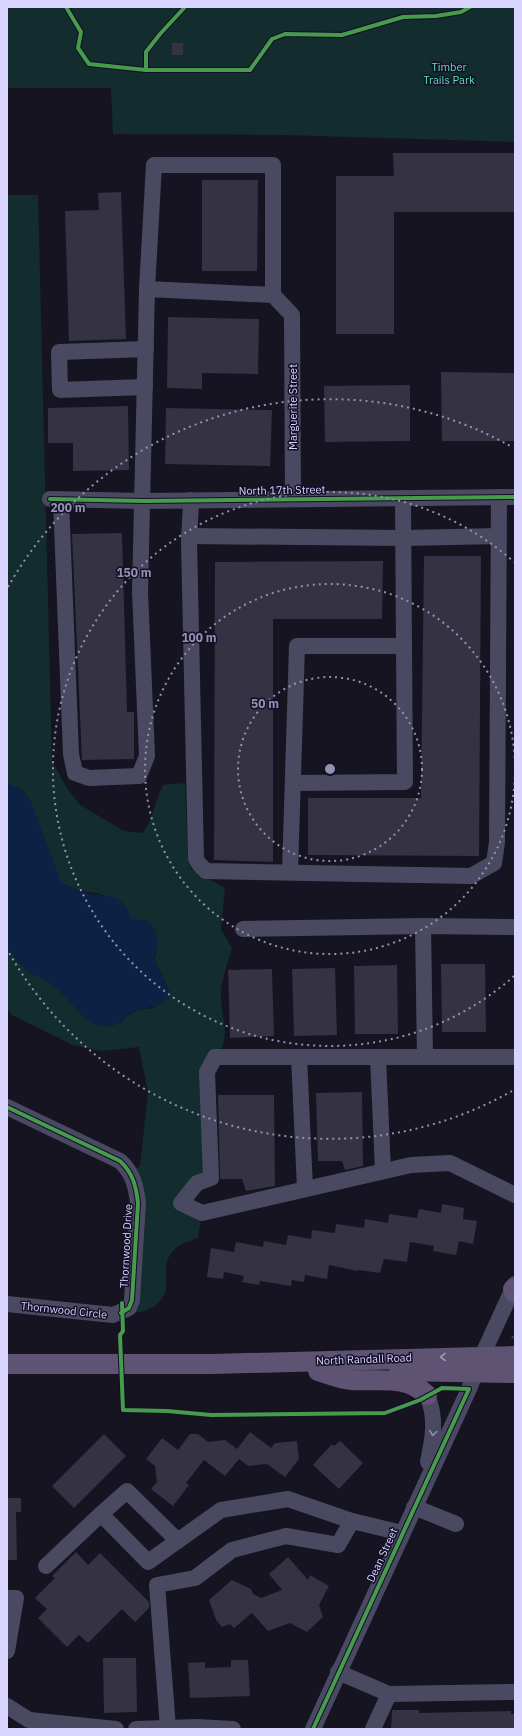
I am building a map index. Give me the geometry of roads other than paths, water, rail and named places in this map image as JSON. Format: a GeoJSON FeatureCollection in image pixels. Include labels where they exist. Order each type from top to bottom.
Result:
{"type":"FeatureCollection","features":[{"type":"Feature","properties":{"kind":"main road","name":"North Randall Road"},"geometry":{"type":"LineString","coordinates":[[213,1364],[318,1371],[479,1364],[514,1347]]}},
{"type":"Feature","properties":{"kind":"main road","name":"North Randall Road"},"geometry":{"type":"LineString","coordinates":[[7,1364],[479,1364],[515,1373]]}},
{"type":"Feature","properties":{"kind":"main road","name":"North Randall Road"},"geometry":{"type":"LineString","coordinates":[[318,1371],[348,1379],[384,1380],[411,1383],[419,1387],[427,1395]]}},
{"type":"Feature","properties":{"kind":"street"},"geometry":{"type":"LineString","coordinates":[[143,501],[147,289],[154,165],[273,165],[273,294],[147,289]]}},
{"type":"Feature","properties":{"kind":"street","name":"Marguerite Street"},"geometry":{"type":"LineString","coordinates":[[273,294],[292,315],[293,499]]}},
{"type":"Feature","properties":{"kind":"street"},"geometry":{"type":"LineString","coordinates":[[145,387],[60,390],[59,352],[146,349]]}},
{"type":"Feature","properties":{"kind":"street"},"geometry":{"type":"LineString","coordinates":[[191,500],[189,536],[196,859],[198,864],[206,871],[471,876],[494,863],[497,842],[499,497]]}},
{"type":"Feature","properties":{"kind":"street","name":"North 17th Street"},"geometry":{"type":"LineString","coordinates":[[143,501],[140,592],[147,756],[139,776],[89,778],[76,773],[71,754],[55,499],[143,501],[515,497]]}},
{"type":"Feature","properties":{"kind":"street"},"geometry":{"type":"LineString","coordinates":[[293,783],[405,782],[403,498]]}},
{"type":"Feature","properties":{"kind":"street"},"geometry":{"type":"LineString","coordinates":[[189,536],[403,538],[498,536]]}},
{"type":"Feature","properties":{"kind":"street"},"geometry":{"type":"LineString","coordinates":[[290,872],[296,646],[404,646]]}},
{"type":"Feature","properties":{"kind":"street"},"geometry":{"type":"LineString","coordinates":[[423,926],[425,1057]]}},
{"type":"Feature","properties":{"kind":"street"},"geometry":{"type":"LineString","coordinates":[[243,929],[423,926],[515,927]]}},
{"type":"Feature","properties":{"kind":"street"},"geometry":{"type":"LineString","coordinates":[[299,1057],[305,1189]]}},
{"type":"Feature","properties":{"kind":"street"},"geometry":{"type":"LineString","coordinates":[[378,1057],[383,1172]]}},
{"type":"Feature","properties":{"kind":"street"},"geometry":{"type":"LineString","coordinates":[[515,1057],[215,1058],[207,1072],[211,1178],[197,1183],[181,1203],[202,1213],[411,1165],[450,1163],[515,1195]]}},
{"type":"Feature","properties":{"kind":"street","name":"Thornwood Drive"},"geometry":{"type":"LineString","coordinates":[[7,1107],[120,1161],[131,1175],[136,1187],[138,1203],[132,1300],[129,1308],[122,1313]]}},
{"type":"Feature","properties":{"kind":"street","name":"Dean Street"},"geometry":{"type":"LineString","coordinates":[[312,1729],[514,1289]]}},
{"type":"Feature","properties":{"kind":"street","name":"Thornwood Circle"},"geometry":{"type":"LineString","coordinates":[[7,1304],[113,1315],[122,1313]]}},
{"type":"Feature","properties":{"kind":"street","name":"Dean Street"},"geometry":{"type":"LineString","coordinates":[[415,1504],[428,1466],[435,1428],[431,1405],[427,1395]]}},
{"type":"Feature","properties":{"kind":"street"},"geometry":{"type":"LineString","coordinates":[[46,1566],[127,1491],[178,1541]]}},
{"type":"Feature","properties":{"kind":"street"},"geometry":{"type":"LineString","coordinates":[[148,1562],[220,1510],[288,1499],[352,1521],[402,1533]]}},
{"type":"Feature","properties":{"kind":"street"},"geometry":{"type":"LineString","coordinates":[[415,1504],[456,1524]]}},
{"type":"Feature","properties":{"kind":"street"},"geometry":{"type":"LineString","coordinates":[[101,1514],[148,1562],[157,1585],[168,1728]]}},
{"type":"Feature","properties":{"kind":"street"},"geometry":{"type":"LineString","coordinates":[[157,1585],[195,1578],[232,1550],[286,1536],[338,1545],[352,1521]]}},
{"type":"Feature","properties":{"kind":"street"},"geometry":{"type":"LineString","coordinates":[[7,1598],[16,1598],[7,1650]]}},
{"type":"Feature","properties":{"kind":"street"},"geometry":{"type":"LineString","coordinates":[[338,1672],[389,1694],[515,1692]]}},
{"type":"Feature","properties":{"kind":"street"},"geometry":{"type":"LineString","coordinates":[[373,1729],[389,1694]]}},
{"type":"Feature","properties":{"kind":"street"},"geometry":{"type":"LineString","coordinates":[[7,1706],[29,1720],[116,1729]]}},
{"type":"Feature","properties":{"kind":"street"},"geometry":{"type":"LineString","coordinates":[[136,1729],[233,1729]]}},
{"type":"Feature","properties":{"kind":"water"},"geometry":{"type":"Polygon","coordinates":[[[7,783],[23,790],[31,802],[61,882],[71,888],[87,893],[116,898],[124,904],[132,919],[148,921],[155,930],[158,941],[154,958],[170,993],[169,998],[164,1002],[133,1012],[112,1026],[97,1024],[84,1017],[54,986],[23,967],[8,950],[7,783]]]}},
{"type":"Feature","properties":{"kind":"park label","name":"Timber Trails Park"},"geometry":{"type":"Point","coordinates":[449,73]}}]}
